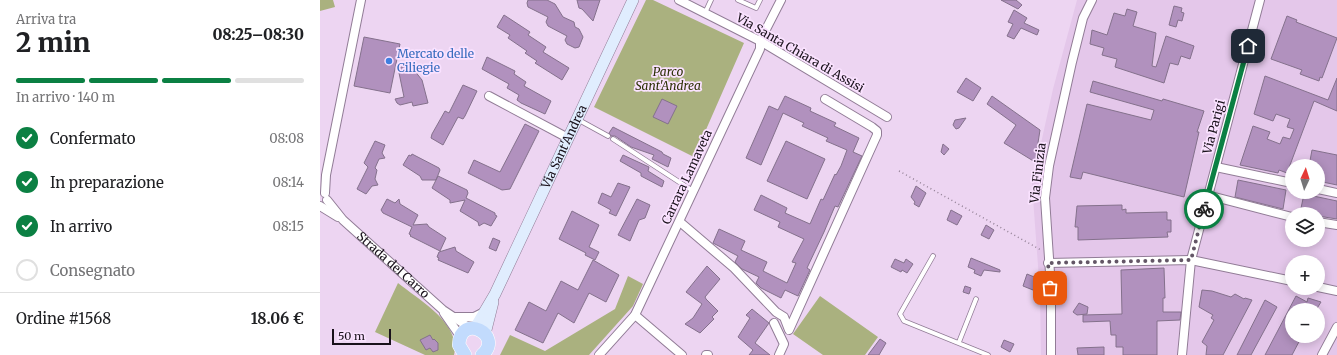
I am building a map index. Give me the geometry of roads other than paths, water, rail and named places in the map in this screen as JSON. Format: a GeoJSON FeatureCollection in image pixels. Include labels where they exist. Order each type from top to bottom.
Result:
{"type":"FeatureCollection","features":[{"type":"Feature","properties":{"kind":"main road","name":"Via Sant'Andrea"},"geometry":{"type":"LineString","coordinates":[[468,341],[489,342],[487,352]]}},
{"type":"Feature","properties":{"kind":"street"},"geometry":{"type":"LineString","coordinates":[[322,197],[360,0]]}},
{"type":"Feature","properties":{"kind":"street","name":"Via Sant'Andrea"},"geometry":{"type":"LineString","coordinates":[[468,341],[495,294],[633,0]]}},
{"type":"Feature","properties":{"kind":"street","name":"Via Santa Chiara di Assisi"},"geometry":{"type":"LineString","coordinates":[[679,0],[760,41],[887,117]]}},
{"type":"Feature","properties":{"kind":"street","name":"Carrara Lamaveta"},"geometry":{"type":"LineString","coordinates":[[599,355],[635,315],[680,222],[760,48],[760,41],[781,0]]}},
{"type":"Feature","properties":{"kind":"street","name":"Via Finizia"},"geometry":{"type":"LineString","coordinates":[[1051,355],[1050,288],[1045,198],[1049,166],[1083,18],[1092,0]]}},
{"type":"Feature","properties":{"kind":"street","name":"Via Parigi"},"geometry":{"type":"LineString","coordinates":[[1182,355],[1191,260],[1207,195],[1216,167],[1260,0]]}},
{"type":"Feature","properties":{"kind":"street"},"geometry":{"type":"LineString","coordinates":[[489,96],[568,138]]}},
{"type":"Feature","properties":{"kind":"street"},"geometry":{"type":"LineString","coordinates":[[680,222],[734,268],[776,312],[784,317],[789,330],[877,136],[877,131],[872,127],[825,99]]}},
{"type":"Feature","properties":{"kind":"street"},"geometry":{"type":"LineString","coordinates":[[1216,167],[1285,182]]}},
{"type":"Feature","properties":{"kind":"street"},"geometry":{"type":"LineString","coordinates":[[1325,190],[1337,193]]}},
{"type":"Feature","properties":{"kind":"street"},"geometry":{"type":"LineString","coordinates":[[1207,195],[1285,215]]}},
{"type":"Feature","properties":{"kind":"street","name":"Strada del Carro"},"geometry":{"type":"LineString","coordinates":[[322,197],[343,220],[443,310],[468,341]]}},
{"type":"Feature","properties":{"kind":"street"},"geometry":{"type":"LineString","coordinates":[[1325,223],[1337,225]]}},
{"type":"Feature","properties":{"kind":"street"},"geometry":{"type":"LineString","coordinates":[[1048,263],[1191,260],[1285,280]]}},
{"type":"Feature","properties":{"kind":"street"},"geometry":{"type":"LineString","coordinates":[[1325,288],[1337,291]]}},
{"type":"Feature","properties":{"kind":"street","name":"Via Sant'Andrea"},"geometry":{"type":"LineString","coordinates":[[468,341],[482,313],[495,294]]}},
{"type":"Feature","properties":{"kind":"street","name":"Strada del Carro"},"geometry":{"type":"LineString","coordinates":[[443,310],[455,317],[468,341]]}},
{"type":"Feature","properties":{"kind":"street"},"geometry":{"type":"LineString","coordinates":[[455,317],[474,317],[482,313]]}},
{"type":"Feature","properties":{"kind":"street"},"geometry":{"type":"LineString","coordinates":[[635,315],[682,355]]}},
{"type":"Feature","properties":{"kind":"street"},"geometry":{"type":"LineString","coordinates":[[774,323],[784,344],[779,355]]}},
{"type":"Feature","properties":{"kind":"street"},"geometry":{"type":"LineString","coordinates":[[1322,355],[1337,327]]}},
{"type":"Feature","properties":{"kind":"lane"},"geometry":{"type":"LineString","coordinates":[[704,13],[711,0]]}},
{"type":"Feature","properties":{"kind":"lane"},"geometry":{"type":"LineString","coordinates":[[738,0],[756,8],[760,0]]}},
{"type":"Feature","properties":{"kind":"lane"},"geometry":{"type":"LineString","coordinates":[[577,120],[608,136]]}},
{"type":"Feature","properties":{"kind":"lane"},"geometry":{"type":"LineString","coordinates":[[613,139],[693,191]]}},
{"type":"Feature","properties":{"kind":"lane"},"geometry":{"type":"LineString","coordinates":[[933,256],[900,314],[900,318],[904,321],[988,355]]}},
{"type":"Feature","properties":{"kind":"lane"},"geometry":{"type":"LineString","coordinates":[[959,342],[976,299]]}},
{"type":"Feature","properties":{"kind":"place","name":"Mercato delle Ciliegie"},"geometry":{"type":"Point","coordinates":[389,61]}},
{"type":"Feature","properties":{"kind":"park label","name":"Parco Sant'Andrea"},"geometry":{"type":"Point","coordinates":[668,79]}}]}
